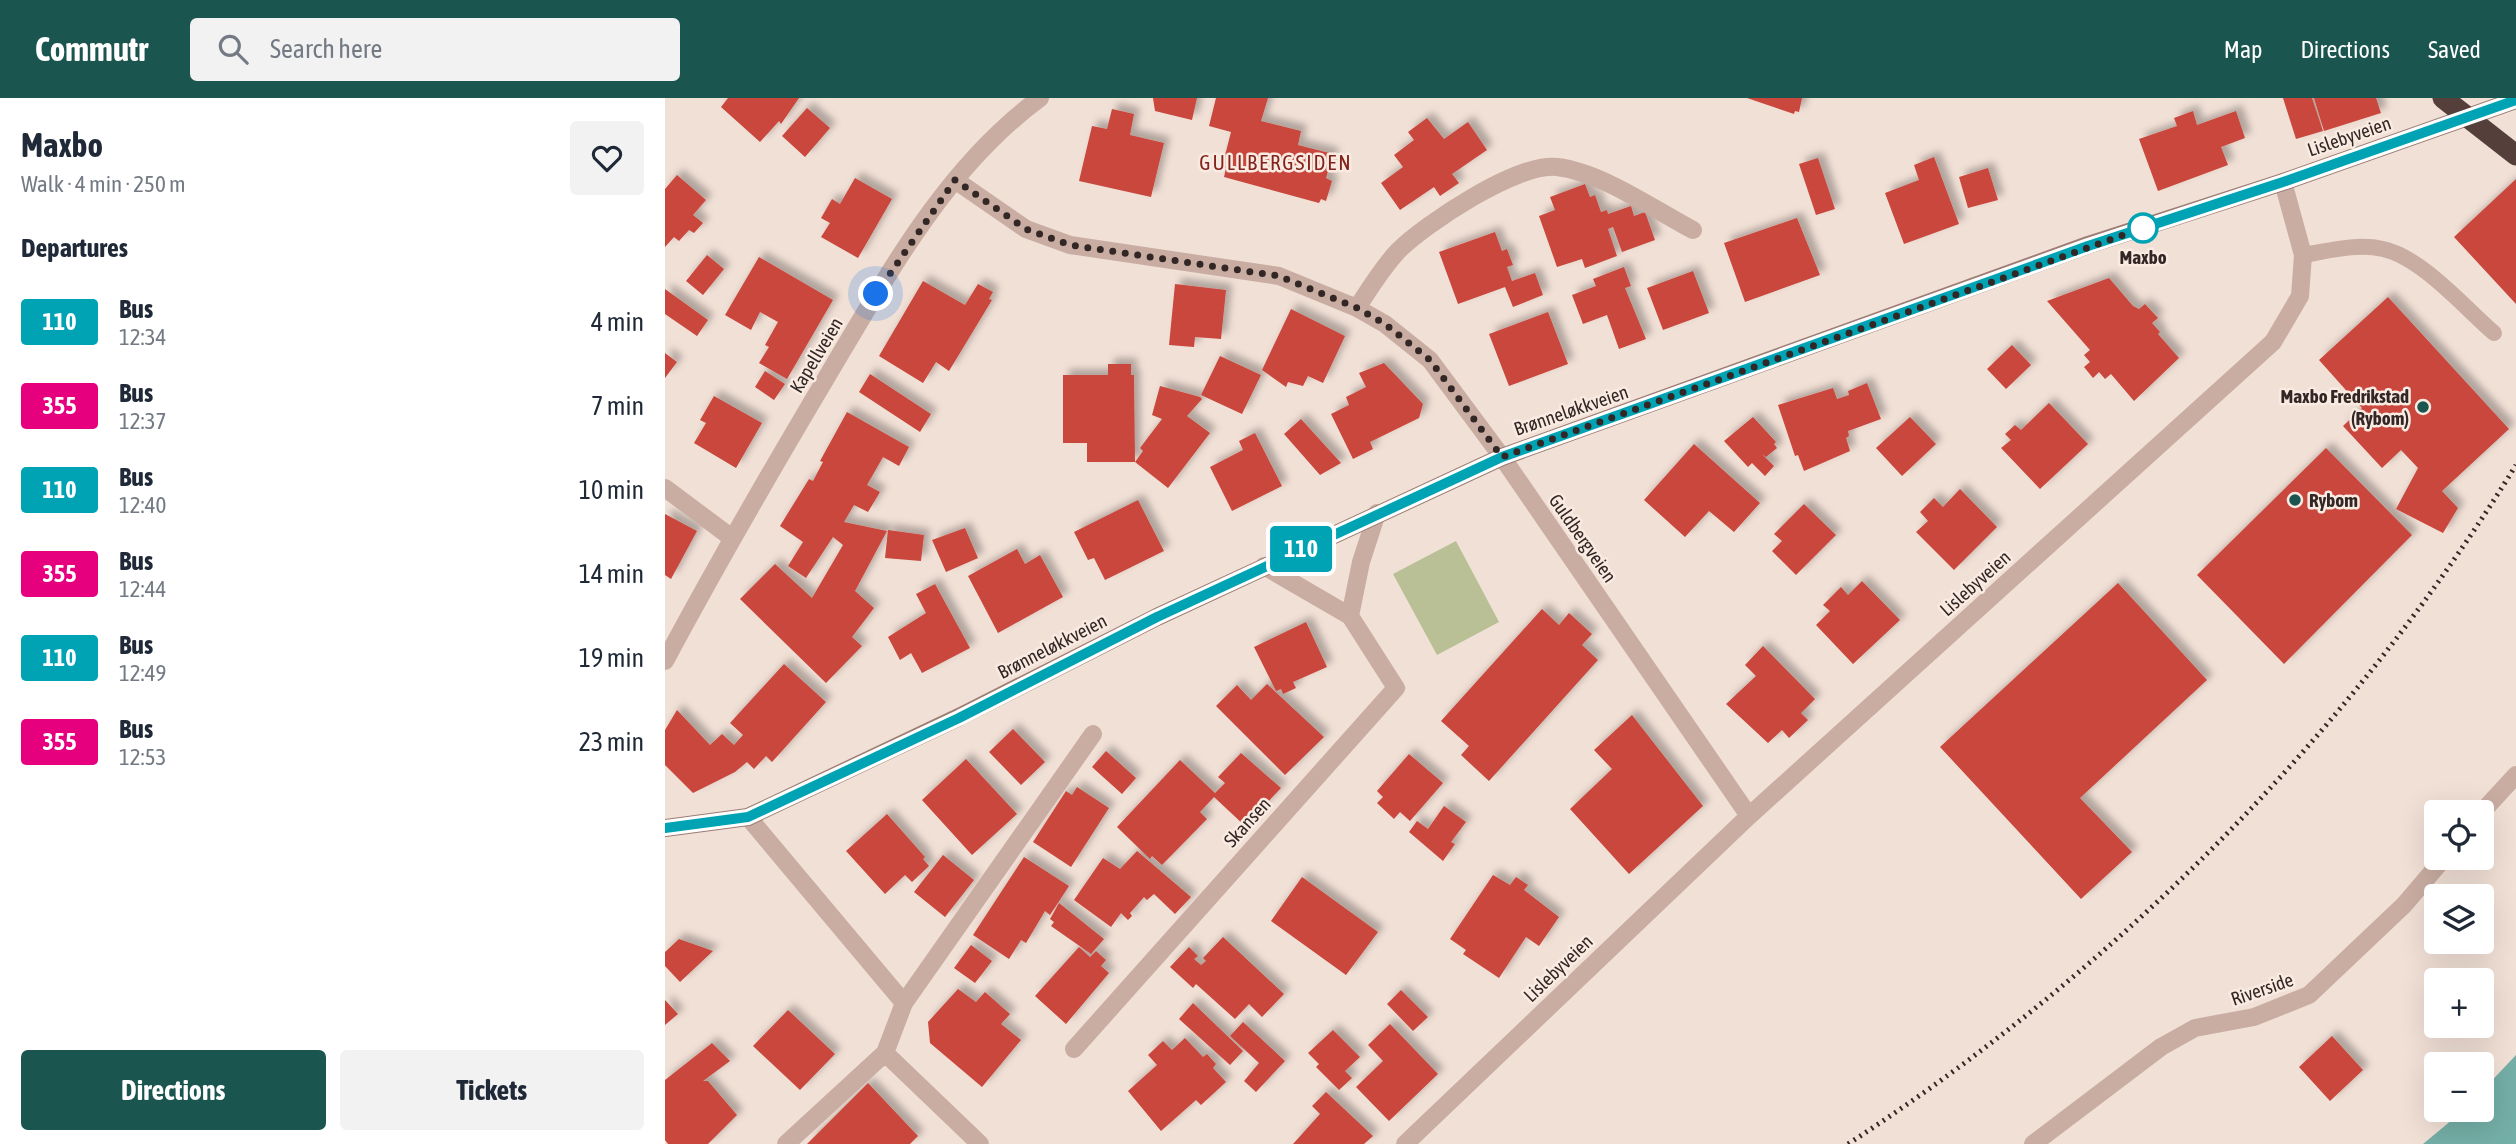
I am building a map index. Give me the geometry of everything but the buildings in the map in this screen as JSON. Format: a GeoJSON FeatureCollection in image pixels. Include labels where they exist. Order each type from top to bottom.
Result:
{"type":"FeatureCollection","features":[{"type":"Feature","properties":{"kind":"highway"},"geometry":{"type":"LineString","coordinates":[[2443,98],[2516,155]]}},
{"type":"Feature","properties":{"kind":"street","name":"Kapellveien"},"geometry":{"type":"LineString","coordinates":[[665,661],[732,538],[886,278],[955,180],[1009,120],[1040,98]]}},
{"type":"Feature","properties":{"kind":"street","name":"Lislebyveien"},"geometry":{"type":"LineString","coordinates":[[1405,1144],[1749,816],[2273,342],[2299,296],[2302,256],[2283,182],[2516,100]]}},
{"type":"Feature","properties":{"kind":"street"},"geometry":{"type":"LineString","coordinates":[[1357,308],[1376,278],[1399,250],[1429,226],[1492,185],[1536,169],[1555,166],[1590,176],[1693,230]]}},
{"type":"Feature","properties":{"kind":"street","name":"Guldbergveien"},"geometry":{"type":"LineString","coordinates":[[955,180],[1026,229],[1070,245],[1279,276],[1357,308],[1385,324],[1430,360],[1502,457],[1749,816]]}},
{"type":"Feature","properties":{"kind":"street","name":"Brønneløkkveien"},"geometry":{"type":"LineString","coordinates":[[665,828],[676,829],[748,817],[959,718],[1264,566],[1502,457],[2088,246],[2283,182]]}},
{"type":"Feature","properties":{"kind":"street"},"geometry":{"type":"LineString","coordinates":[[665,488],[732,538]]}},
{"type":"Feature","properties":{"kind":"street"},"geometry":{"type":"LineString","coordinates":[[1350,616],[1361,562],[1377,513]]}},
{"type":"Feature","properties":{"kind":"street","name":"Skansen"},"geometry":{"type":"LineString","coordinates":[[1074,1049],[1396,688],[1350,616],[1264,566]]}},
{"type":"Feature","properties":{"kind":"street"},"geometry":{"type":"LineString","coordinates":[[786,1144],[884,1053],[904,1003],[1093,734]]}},
{"type":"Feature","properties":{"kind":"street"},"geometry":{"type":"LineString","coordinates":[[2493,800],[2516,775]]}},
{"type":"Feature","properties":{"kind":"street"},"geometry":{"type":"LineString","coordinates":[[748,817],[904,1003]]}},
{"type":"Feature","properties":{"kind":"street","name":"Riverside"},"geometry":{"type":"LineString","coordinates":[[2033,1144],[2161,1047],[2195,1028],[2254,1017],[2309,995],[2404,905],[2434,870]]}},
{"type":"Feature","properties":{"kind":"street"},"geometry":{"type":"LineString","coordinates":[[884,1053],[980,1144]]}},
{"type":"Feature","properties":{"kind":"lane"},"geometry":{"type":"LineString","coordinates":[[2302,256],[2349,248],[2383,249],[2411,260],[2494,333]]}},
{"type":"Feature","properties":{"kind":"green space"},"geometry":{"type":"Polygon","coordinates":[[[1456,541],[1499,622],[1437,655],[1393,574],[1456,541]]]}},
{"type":"Feature","properties":{"kind":"water"},"geometry":{"type":"Polygon","coordinates":[[[2516,1055],[2516,1144],[2423,1144],[2450,1122],[2494,1122],[2494,1078],[2516,1055]]]}},
{"type":"Feature","properties":{"kind":"railway"},"geometry":{"type":"LineString","coordinates":[[1848,1144],[1947,1076],[2042,1003],[2133,925],[2220,841],[2302,753],[2379,661],[2450,565],[2516,465]]}},
{"type":"Feature","properties":{"kind":"bus line","name":"110"},"geometry":{"type":"LineString","coordinates":[[665,828],[676,829],[748,817],[959,718],[1157,617],[1502,457],[2088,246],[2283,182],[2516,100]]}},
{"type":"Feature","properties":{"kind":"place","name":"Maxbo"},"geometry":{"type":"Point","coordinates":[2143,228]}},
{"type":"Feature","properties":{"kind":"place","name":"Maxbo Fredrikstad (Rybom)"},"geometry":{"type":"Point","coordinates":[2423,407]}},
{"type":"Feature","properties":{"kind":"place","name":"Rybom"},"geometry":{"type":"Point","coordinates":[2295,500]}},
{"type":"Feature","properties":{"kind":"district","name":"GULLBERGSIDEN"},"geometry":{"type":"Point","coordinates":[1276,162]}},
{"type":"Feature","properties":{"kind":"route"},"geometry":{"type":"LineString","coordinates":[[876,294],[955,180],[1026,229],[1070,245],[1279,276],[1357,308],[1385,324],[1430,360],[1502,457],[2143,228]]}}]}
